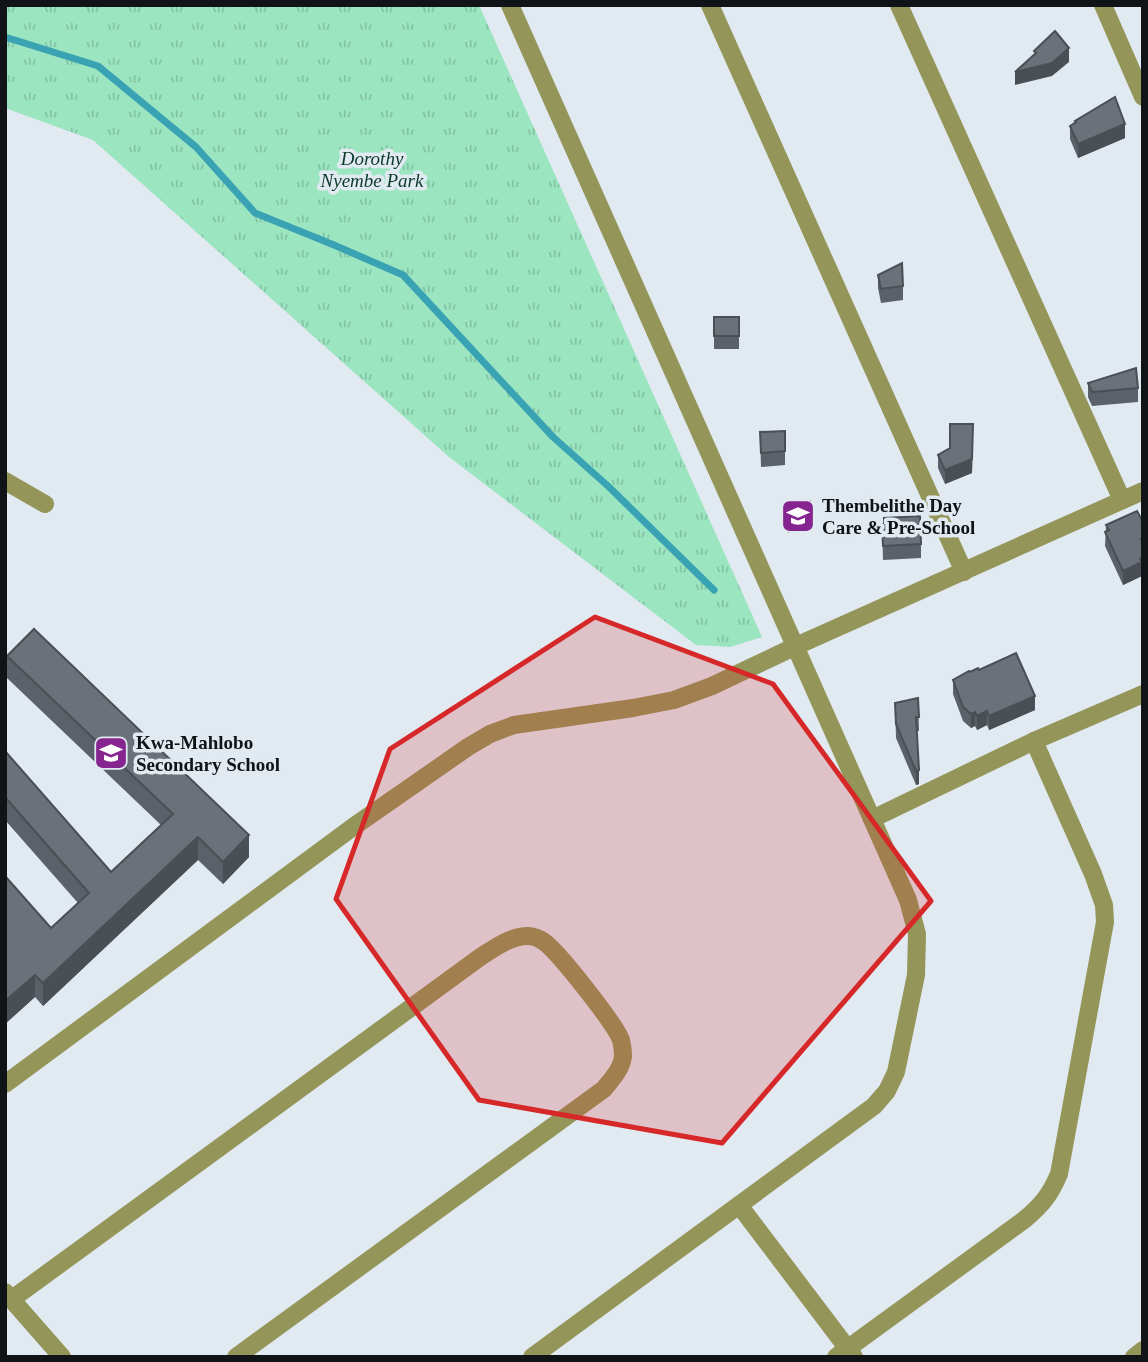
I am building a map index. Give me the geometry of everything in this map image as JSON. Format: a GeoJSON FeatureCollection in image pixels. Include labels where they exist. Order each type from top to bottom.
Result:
{"type":"FeatureCollection","features":[{"type":"Feature","properties":{"kind":"street"},"geometry":{"type":"LineString","coordinates":[[510,5],[908,900],[917,934],[916,975],[896,1072],[887,1091],[874,1106],[532,1357]]}},
{"type":"Feature","properties":{"kind":"street"},"geometry":{"type":"LineString","coordinates":[[710,5],[964,572]]}},
{"type":"Feature","properties":{"kind":"street"},"geometry":{"type":"LineString","coordinates":[[899,5],[1122,500]]}},
{"type":"Feature","properties":{"kind":"street"},"geometry":{"type":"LineString","coordinates":[[1103,5],[1143,96]]}},
{"type":"Feature","properties":{"kind":"street"},"geometry":{"type":"LineString","coordinates":[[5,481],[45,504]]}},
{"type":"Feature","properties":{"kind":"street"},"geometry":{"type":"LineString","coordinates":[[5,1083],[353,827],[490,734],[514,725],[674,700],[712,686],[1143,491]]}},
{"type":"Feature","properties":{"kind":"street"},"geometry":{"type":"LineString","coordinates":[[872,819],[1034,741],[1143,694]]}},
{"type":"Feature","properties":{"kind":"street"},"geometry":{"type":"LineString","coordinates":[[739,1205],[846,1354],[1024,1220],[1051,1194],[1059,1174],[1105,922],[1104,905],[1093,874],[1034,741]]}},
{"type":"Feature","properties":{"kind":"street"},"geometry":{"type":"LineString","coordinates":[[62,1357],[9,1295],[479,958],[514,939],[529,936],[541,940],[556,953],[621,1040],[623,1058],[616,1074],[604,1089],[236,1357]]}},
{"type":"Feature","properties":{"kind":"street"},"geometry":{"type":"LineString","coordinates":[[1134,1357],[1143,1350]]}},
{"type":"Feature","properties":{"kind":"highlighted area"},"geometry":{"type":"Polygon","coordinates":[[[595,617],[773,684],[931,901],[722,1143],[479,1100],[336,899],[390,749],[595,617]]]}},
{"type":"Feature","properties":{"kind":"green space","name":"Dorothy Nyembe Park"},"geometry":{"type":"Polygon","coordinates":[[[5,5],[479,5],[762,637],[730,647],[696,645],[449,457],[93,140],[5,108],[5,5]]]}},
{"type":"Feature","properties":{"kind":"building"},"geometry":{"type":"Polygon","coordinates":[[[1055,31],[1069,48],[1052,63],[1015,72],[1036,53],[1034,51],[1055,31]]]}},
{"type":"Feature","properties":{"kind":"building"},"geometry":{"type":"Polygon","coordinates":[[[1115,97],[1125,124],[1078,144],[1070,126],[1115,97]]]}},
{"type":"Feature","properties":{"kind":"building"},"geometry":{"type":"Polygon","coordinates":[[[902,263],[903,286],[881,289],[878,275],[902,263]]]}},
{"type":"Feature","properties":{"kind":"building"},"geometry":{"type":"Polygon","coordinates":[[[714,317],[739,317],[739,336],[714,336],[714,317]]]}},
{"type":"Feature","properties":{"kind":"building"},"geometry":{"type":"Polygon","coordinates":[[[1136,368],[1138,388],[1092,392],[1088,383],[1136,368]]]}},
{"type":"Feature","properties":{"kind":"building"},"geometry":{"type":"Polygon","coordinates":[[[950,424],[973,424],[972,459],[945,470],[938,455],[950,448],[950,424]]]}},
{"type":"Feature","properties":{"kind":"building"},"geometry":{"type":"Polygon","coordinates":[[[785,431],[785,451],[761,453],[760,432],[785,431]]]}},
{"type":"Feature","properties":{"kind":"building","name":"Thembelithe Day Care & Pre-School"},"geometry":{"type":"Polygon","coordinates":[[[810,501],[811,516],[788,526],[786,503],[810,501]]]}},
{"type":"Feature","properties":{"kind":"building"},"geometry":{"type":"Polygon","coordinates":[[[1137,511],[1143,522],[1142,562],[1123,571],[1105,532],[1109,530],[1106,525],[1137,511]]]}},
{"type":"Feature","properties":{"kind":"building"},"geometry":{"type":"Polygon","coordinates":[[[920,516],[921,544],[883,546],[884,518],[920,516]]]}},
{"type":"Feature","properties":{"kind":"building"},"geometry":{"type":"Polygon","coordinates":[[[34,629],[249,835],[223,862],[198,837],[43,983],[35,975],[5,1001],[5,876],[51,928],[89,893],[5,797],[5,751],[111,872],[173,814],[7,656],[34,629]]]}},
{"type":"Feature","properties":{"kind":"building"},"geometry":{"type":"Polygon","coordinates":[[[1016,653],[1035,696],[989,716],[987,711],[977,716],[975,712],[971,714],[963,707],[953,680],[1016,653]]]}},
{"type":"Feature","properties":{"kind":"building"},"geometry":{"type":"Polygon","coordinates":[[[918,698],[919,717],[916,717],[919,770],[916,771],[896,724],[895,703],[918,698]]]}},
{"type":"Feature","properties":{"kind":"waterway"},"geometry":{"type":"LineString","coordinates":[[5,37],[98,66],[196,147],[255,213],[403,275],[553,437],[609,487],[714,590]]}},
{"type":"Feature","properties":{"kind":"place","name":"Thembelithe Day Care & Pre-School"},"geometry":{"type":"Point","coordinates":[798,516]}},
{"type":"Feature","properties":{"kind":"place","name":"Kwa-Mahlobo Secondary School"},"geometry":{"type":"Point","coordinates":[111,753]}}]}
